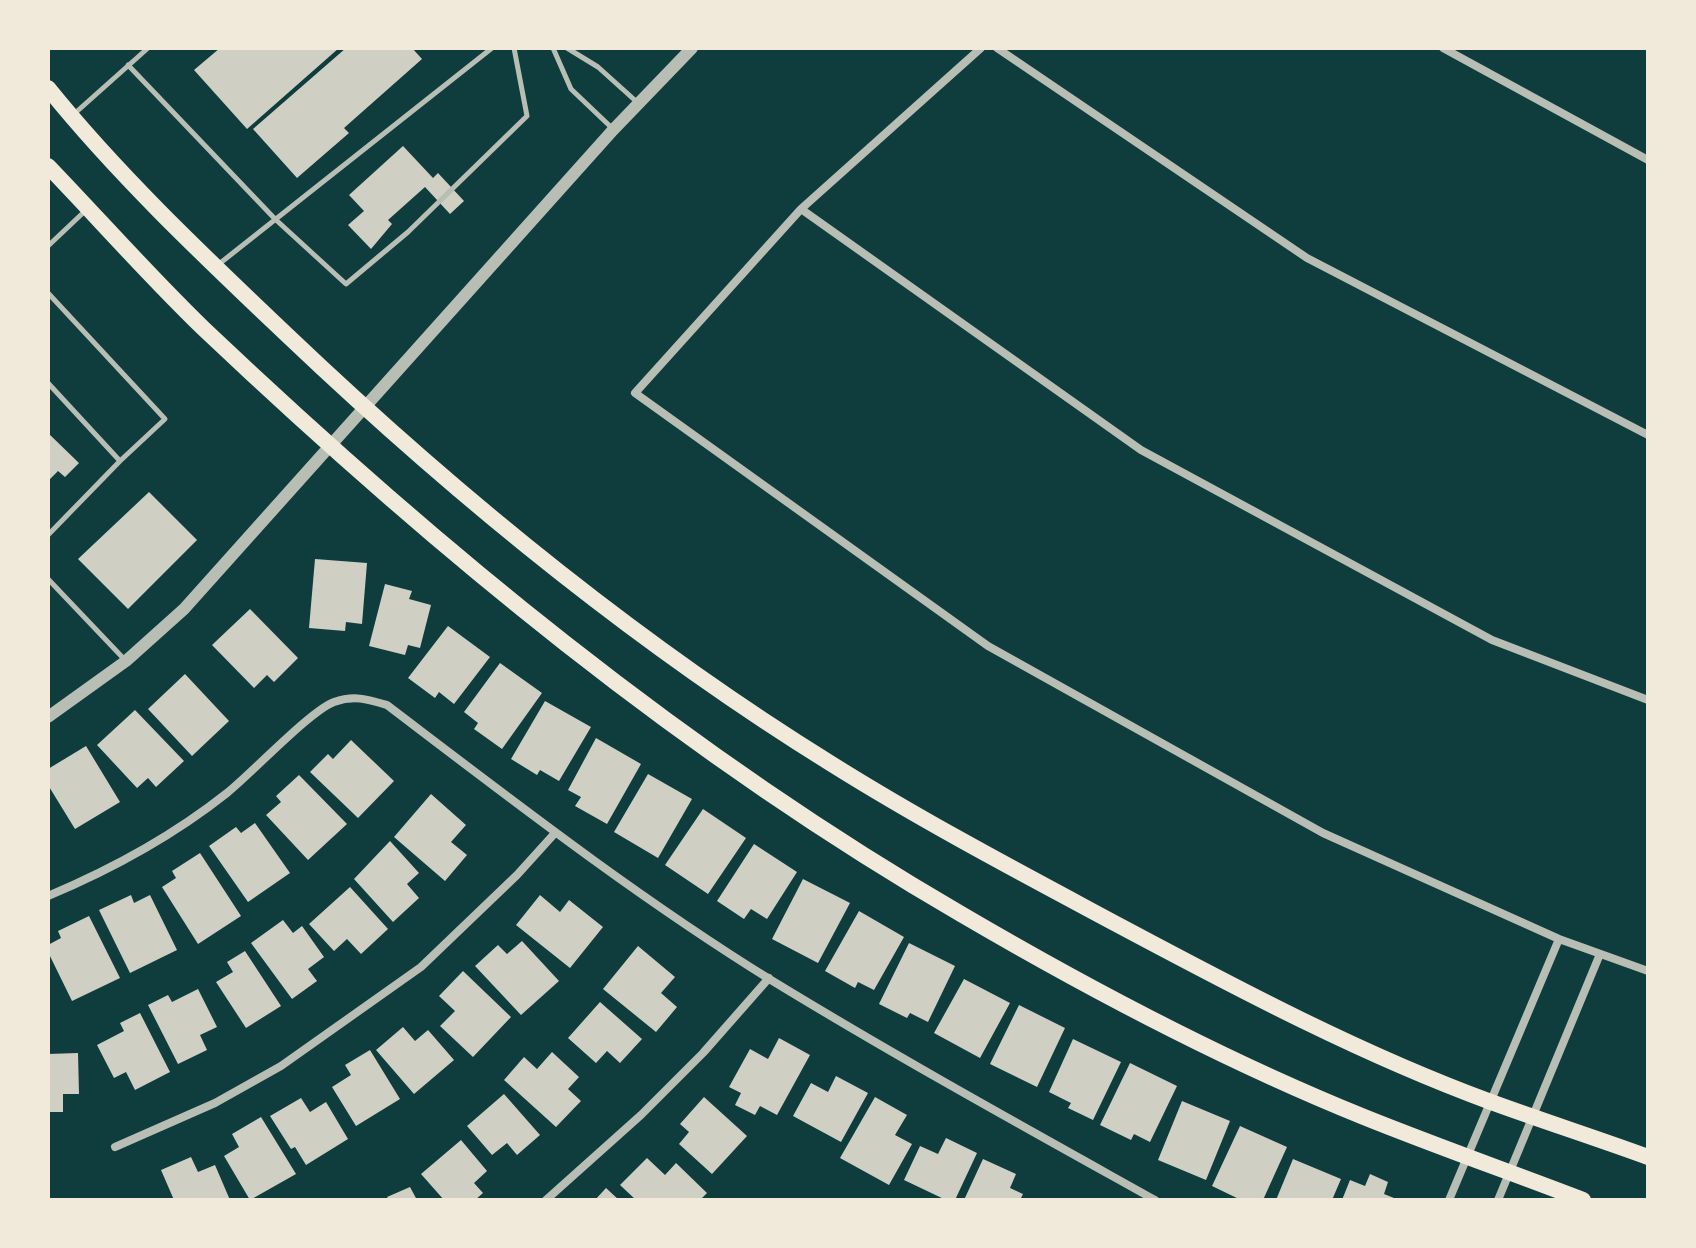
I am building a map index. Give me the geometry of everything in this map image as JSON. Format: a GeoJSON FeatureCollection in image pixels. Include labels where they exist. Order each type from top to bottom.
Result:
{"type":"FeatureCollection","features":[{"type":"Feature","properties":{"kind":"main road"},"geometry":{"type":"LineString","coordinates":[[48,88],[71,117],[215,267],[364,408],[507,527],[661,647],[835,766],[999,861],[1199,968],[1385,1058],[1491,1102],[1648,1157]]}},
{"type":"Feature","properties":{"kind":"main road"},"geometry":{"type":"LineString","coordinates":[[48,166],[201,325],[330,445],[552,636],[803,815],[960,914],[1173,1029],[1360,1115],[1583,1200]]}},
{"type":"Feature","properties":{"kind":"street"},"geometry":{"type":"LineString","coordinates":[[48,717],[126,661],[184,609],[613,130],[692,48]]}},
{"type":"Feature","properties":{"kind":"street"},"geometry":{"type":"LineString","coordinates":[[981,48],[801,209],[635,393],[988,646],[1323,833],[1559,939],[1648,971]]}},
{"type":"Feature","properties":{"kind":"street"},"geometry":{"type":"LineString","coordinates":[[997,48],[1307,258],[1648,435]]}},
{"type":"Feature","properties":{"kind":"street"},"geometry":{"type":"LineString","coordinates":[[1443,48],[1648,160]]}},
{"type":"Feature","properties":{"kind":"street"},"geometry":{"type":"LineString","coordinates":[[801,209],[1141,450],[1492,640],[1648,700]]}},
{"type":"Feature","properties":{"kind":"street"},"geometry":{"type":"LineString","coordinates":[[48,896],[78,883],[179,827],[227,793],[330,703],[356,696],[387,705],[555,833],[769,978],[952,1087],[1155,1200]]}},
{"type":"Feature","properties":{"kind":"street"},"geometry":{"type":"LineString","coordinates":[[115,1147],[255,1081],[421,967],[517,875],[555,833]]}},
{"type":"Feature","properties":{"kind":"street"},"geometry":{"type":"LineString","coordinates":[[1449,1200],[1559,939]]}},
{"type":"Feature","properties":{"kind":"street"},"geometry":{"type":"LineString","coordinates":[[1498,1200],[1600,954]]}},
{"type":"Feature","properties":{"kind":"street"},"geometry":{"type":"LineString","coordinates":[[546,1200],[641,1115],[703,1053],[769,978]]}},
{"type":"Feature","properties":{"kind":"lane"},"geometry":{"type":"LineString","coordinates":[[71,117],[148,48]]}},
{"type":"Feature","properties":{"kind":"lane"},"geometry":{"type":"LineString","coordinates":[[215,267],[492,48]]}},
{"type":"Feature","properties":{"kind":"lane"},"geometry":{"type":"LineString","coordinates":[[128,65],[275,219],[346,284],[408,232],[527,116],[514,48]]}},
{"type":"Feature","properties":{"kind":"lane"},"geometry":{"type":"LineString","coordinates":[[553,48],[571,89],[613,130]]}},
{"type":"Feature","properties":{"kind":"lane"},"geometry":{"type":"LineString","coordinates":[[567,48],[598,67],[638,104]]}},
{"type":"Feature","properties":{"kind":"lane"},"geometry":{"type":"LineString","coordinates":[[48,246],[88,208]]}},
{"type":"Feature","properties":{"kind":"lane"},"geometry":{"type":"LineString","coordinates":[[48,293],[165,419],[48,535]]}},
{"type":"Feature","properties":{"kind":"lane"},"geometry":{"type":"LineString","coordinates":[[48,383],[120,461]]}},
{"type":"Feature","properties":{"kind":"lane"},"geometry":{"type":"LineString","coordinates":[[48,579],[126,661]]}},
{"type":"Feature","properties":{"kind":"building"},"geometry":{"type":"Polygon","coordinates":[[[220,48],[339,48],[247,129],[194,70],[220,48]]]}},
{"type":"Feature","properties":{"kind":"building"},"geometry":{"type":"Polygon","coordinates":[[[346,48],[412,48],[422,59],[344,128],[349,133],[297,178],[253,129],[346,48]]]}},
{"type":"Feature","properties":{"kind":"building"},"geometry":{"type":"Polygon","coordinates":[[[403,146],[433,178],[438,173],[464,201],[450,214],[425,187],[388,220],[392,224],[371,249],[348,225],[364,211],[349,195],[403,146]]]}},
{"type":"Feature","properties":{"kind":"building"},"geometry":{"type":"Polygon","coordinates":[[[48,433],[79,463],[65,477],[58,471],[48,481],[48,433]]]}},
{"type":"Feature","properties":{"kind":"building"},"geometry":{"type":"Polygon","coordinates":[[[149,492],[197,540],[128,609],[78,559],[149,492]]]}},
{"type":"Feature","properties":{"kind":"building"},"geometry":{"type":"Polygon","coordinates":[[[315,559],[367,563],[362,624],[346,622],[345,631],[309,628],[315,559]]]}},
{"type":"Feature","properties":{"kind":"building"},"geometry":{"type":"Polygon","coordinates":[[[385,584],[412,591],[409,599],[431,605],[420,648],[408,645],[405,655],[369,646],[385,584]]]}},
{"type":"Feature","properties":{"kind":"building"},"geometry":{"type":"Polygon","coordinates":[[[250,609],[298,658],[274,682],[267,675],[254,688],[212,645],[250,609]]]}},
{"type":"Feature","properties":{"kind":"building"},"geometry":{"type":"Polygon","coordinates":[[[448,626],[490,657],[454,704],[439,692],[435,698],[408,678],[448,626]]]}},
{"type":"Feature","properties":{"kind":"building"},"geometry":{"type":"Polygon","coordinates":[[[500,663],[542,693],[502,749],[474,729],[478,723],[464,712],[500,663]]]}},
{"type":"Feature","properties":{"kind":"building"},"geometry":{"type":"Polygon","coordinates":[[[185,674],[229,721],[192,756],[148,709],[185,674]]]}},
{"type":"Feature","properties":{"kind":"building"},"geometry":{"type":"Polygon","coordinates":[[[545,701],[591,727],[559,781],[540,770],[537,775],[511,759],[545,701]]]}},
{"type":"Feature","properties":{"kind":"building"},"geometry":{"type":"Polygon","coordinates":[[[135,710],[184,761],[156,787],[148,778],[137,788],[97,745],[135,710]]]}},
{"type":"Feature","properties":{"kind":"building"},"geometry":{"type":"Polygon","coordinates":[[[596,738],[641,764],[607,824],[575,806],[581,797],[568,790],[596,738]]]}},
{"type":"Feature","properties":{"kind":"building"},"geometry":{"type":"Polygon","coordinates":[[[351,740],[394,781],[358,818],[310,772],[328,754],[333,759],[351,740]]]}},
{"type":"Feature","properties":{"kind":"building"},"geometry":{"type":"Polygon","coordinates":[[[86,746],[120,802],[75,829],[48,785],[48,769],[86,746]]]}},
{"type":"Feature","properties":{"kind":"building"},"geometry":{"type":"Polygon","coordinates":[[[648,774],[692,799],[658,858],[614,832],[648,774]]]}},
{"type":"Feature","properties":{"kind":"building"},"geometry":{"type":"Polygon","coordinates":[[[299,775],[347,824],[308,860],[266,815],[281,802],[276,796],[299,775]]]}},
{"type":"Feature","properties":{"kind":"building"},"geometry":{"type":"Polygon","coordinates":[[[431,794],[466,825],[451,842],[467,855],[445,881],[394,837],[431,794]]]}},
{"type":"Feature","properties":{"kind":"building"},"geometry":{"type":"Polygon","coordinates":[[[703,809],[746,838],[708,894],[665,865],[703,809]]]}},
{"type":"Feature","properties":{"kind":"building"},"geometry":{"type":"Polygon","coordinates":[[[255,823],[290,873],[248,902],[209,846],[236,827],[241,833],[255,823]]]}},
{"type":"Feature","properties":{"kind":"building"},"geometry":{"type":"Polygon","coordinates":[[[390,841],[419,873],[407,884],[419,898],[393,922],[354,879],[390,841]]]}},
{"type":"Feature","properties":{"kind":"building"},"geometry":{"type":"Polygon","coordinates":[[[754,844],[797,872],[767,919],[751,909],[744,919],[717,901],[754,844]]]}},
{"type":"Feature","properties":{"kind":"building"},"geometry":{"type":"Polygon","coordinates":[[[200,853],[241,916],[198,944],[162,887],[176,878],[172,871],[200,853]]]}},
{"type":"Feature","properties":{"kind":"building"},"geometry":{"type":"Polygon","coordinates":[[[803,879],[850,903],[818,963],[772,939],[803,879]]]}},
{"type":"Feature","properties":{"kind":"building"},"geometry":{"type":"Polygon","coordinates":[[[350,887],[388,929],[361,954],[347,939],[334,951],[309,924],[350,887]]]}},
{"type":"Feature","properties":{"kind":"building"},"geometry":{"type":"Polygon","coordinates":[[[131,895],[134,903],[150,895],[177,950],[130,973],[99,910],[131,895]]]}},
{"type":"Feature","properties":{"kind":"building"},"geometry":{"type":"Polygon","coordinates":[[[540,895],[560,912],[569,900],[603,927],[570,968],[516,925],[540,895]]]}},
{"type":"Feature","properties":{"kind":"building"},"geometry":{"type":"Polygon","coordinates":[[[859,911],[904,937],[874,990],[858,982],[855,988],[825,971],[859,911]]]}},
{"type":"Feature","properties":{"kind":"building"},"geometry":{"type":"Polygon","coordinates":[[[89,916],[120,978],[72,1001],[48,952],[48,945],[61,938],[58,931],[89,916]]]}},
{"type":"Feature","properties":{"kind":"building"},"geometry":{"type":"Polygon","coordinates":[[[283,920],[293,933],[302,926],[324,957],[308,969],[317,981],[292,999],[251,943],[283,920]]]}},
{"type":"Feature","properties":{"kind":"building"},"geometry":{"type":"Polygon","coordinates":[[[522,941],[559,981],[521,1015],[475,966],[498,945],[507,954],[522,941]]]}},
{"type":"Feature","properties":{"kind":"building"},"geometry":{"type":"Polygon","coordinates":[[[909,943],[955,966],[928,1022],[910,1013],[907,1018],[879,1004],[909,943]]]}},
{"type":"Feature","properties":{"kind":"building"},"geometry":{"type":"Polygon","coordinates":[[[638,946],[675,977],[661,993],[677,1007],[656,1032],[603,989],[638,946]]]}},
{"type":"Feature","properties":{"kind":"building"},"geometry":{"type":"Polygon","coordinates":[[[245,951],[281,1006],[246,1028],[216,982],[233,972],[227,962],[245,951]]]}},
{"type":"Feature","properties":{"kind":"building"},"geometry":{"type":"Polygon","coordinates":[[[463,971],[511,1017],[473,1057],[440,1026],[455,1011],[439,996],[463,971]]]}},
{"type":"Feature","properties":{"kind":"building"},"geometry":{"type":"Polygon","coordinates":[[[964,979],[1010,1003],[980,1058],[934,1033],[964,979]]]}},
{"type":"Feature","properties":{"kind":"building"},"geometry":{"type":"Polygon","coordinates":[[[198,989],[217,1027],[200,1035],[207,1050],[178,1064],[148,1005],[168,995],[172,1002],[198,989]]]}},
{"type":"Feature","properties":{"kind":"building"},"geometry":{"type":"Polygon","coordinates":[[[600,1002],[642,1039],[620,1063],[607,1051],[596,1063],[568,1038],[600,1002]]]}},
{"type":"Feature","properties":{"kind":"building"},"geometry":{"type":"Polygon","coordinates":[[[1019,1005],[1065,1028],[1037,1087],[990,1064],[1019,1005]]]}},
{"type":"Feature","properties":{"kind":"building"},"geometry":{"type":"Polygon","coordinates":[[[140,1013],[170,1072],[135,1090],[126,1072],[114,1078],[97,1045],[124,1031],[120,1023],[140,1013]]]}},
{"type":"Feature","properties":{"kind":"building"},"geometry":{"type":"Polygon","coordinates":[[[403,1027],[415,1041],[428,1030],[454,1060],[414,1094],[376,1050],[403,1027]]]}},
{"type":"Feature","properties":{"kind":"building"},"geometry":{"type":"Polygon","coordinates":[[[779,1038],[810,1055],[777,1115],[760,1106],[755,1115],[735,1105],[741,1093],[729,1087],[750,1049],[768,1059],[779,1038]]]}},
{"type":"Feature","properties":{"kind":"building"},"geometry":{"type":"Polygon","coordinates":[[[1073,1039],[1121,1062],[1093,1120],[1068,1108],[1071,1103],[1049,1092],[1073,1039]]]}},
{"type":"Feature","properties":{"kind":"building"},"geometry":{"type":"Polygon","coordinates":[[[370,1050],[400,1099],[356,1126],[332,1087],[351,1075],[345,1065],[370,1050]]]}},
{"type":"Feature","properties":{"kind":"building"},"geometry":{"type":"Polygon","coordinates":[[[552,1052],[579,1077],[568,1089],[581,1101],[556,1127],[504,1080],[524,1057],[537,1069],[552,1052]]]}},
{"type":"Feature","properties":{"kind":"building"},"geometry":{"type":"Polygon","coordinates":[[[78,1053],[79,1094],[63,1094],[63,1112],[48,1112],[48,1054],[78,1053]]]}},
{"type":"Feature","properties":{"kind":"building"},"geometry":{"type":"Polygon","coordinates":[[[1130,1063],[1177,1086],[1150,1142],[1134,1134],[1131,1140],[1100,1125],[1130,1063]]]}},
{"type":"Feature","properties":{"kind":"building"},"geometry":{"type":"Polygon","coordinates":[[[836,1076],[868,1093],[841,1142],[793,1116],[811,1083],[828,1092],[836,1076]]]}},
{"type":"Feature","properties":{"kind":"building"},"geometry":{"type":"Polygon","coordinates":[[[504,1094],[540,1135],[517,1155],[507,1143],[492,1155],[467,1126],[504,1094]]]}},
{"type":"Feature","properties":{"kind":"building"},"geometry":{"type":"Polygon","coordinates":[[[704,1097],[747,1136],[712,1174],[679,1144],[689,1132],[680,1124],[704,1097]]]}},
{"type":"Feature","properties":{"kind":"building"},"geometry":{"type":"Polygon","coordinates":[[[875,1097],[907,1115],[895,1135],[912,1144],[889,1185],[840,1158],[875,1097]]]}},
{"type":"Feature","properties":{"kind":"building"},"geometry":{"type":"Polygon","coordinates":[[[301,1098],[310,1112],[326,1102],[348,1139],[306,1165],[295,1147],[291,1149],[270,1116],[301,1098]]]}},
{"type":"Feature","properties":{"kind":"building"},"geometry":{"type":"Polygon","coordinates":[[[1182,1101],[1230,1121],[1206,1180],[1158,1160],[1182,1101]]]}},
{"type":"Feature","properties":{"kind":"building"},"geometry":{"type":"Polygon","coordinates":[[[261,1117],[296,1174],[250,1200],[224,1156],[239,1147],[232,1134],[261,1117]]]}},
{"type":"Feature","properties":{"kind":"building"},"geometry":{"type":"Polygon","coordinates":[[[1240,1126],[1287,1147],[1263,1200],[1241,1200],[1212,1186],[1240,1126]]]}},
{"type":"Feature","properties":{"kind":"building"},"geometry":{"type":"Polygon","coordinates":[[[946,1138],[977,1153],[955,1200],[946,1200],[904,1180],[920,1146],[938,1154],[946,1138]]]}},
{"type":"Feature","properties":{"kind":"building"},"geometry":{"type":"Polygon","coordinates":[[[461,1140],[487,1171],[474,1183],[483,1193],[475,1200],[444,1200],[421,1174],[461,1140]]]}},
{"type":"Feature","properties":{"kind":"building"},"geometry":{"type":"Polygon","coordinates":[[[191,1157],[198,1172],[215,1165],[230,1200],[174,1200],[161,1170],[191,1157]]]}},
{"type":"Feature","properties":{"kind":"building"},"geometry":{"type":"Polygon","coordinates":[[[647,1158],[665,1175],[676,1163],[707,1193],[700,1200],[636,1200],[620,1185],[647,1158]]]}},
{"type":"Feature","properties":{"kind":"building"},"geometry":{"type":"Polygon","coordinates":[[[983,1159],[1016,1174],[1010,1188],[1023,1194],[1020,1200],[964,1200],[983,1159]]]}},
{"type":"Feature","properties":{"kind":"building"},"geometry":{"type":"Polygon","coordinates":[[[1293,1159],[1341,1179],[1332,1200],[1276,1200],[1293,1159]]]}},
{"type":"Feature","properties":{"kind":"building"},"geometry":{"type":"Polygon","coordinates":[[[1370,1174],[1388,1182],[1384,1194],[1399,1200],[1342,1200],[1350,1180],[1365,1186],[1370,1174]]]}},
{"type":"Feature","properties":{"kind":"building"},"geometry":{"type":"Polygon","coordinates":[[[410,1187],[417,1200],[389,1200],[387,1197],[410,1187]]]}},
{"type":"Feature","properties":{"kind":"building"},"geometry":{"type":"Polygon","coordinates":[[[606,1188],[619,1200],[595,1200],[606,1188]]]}}]}
